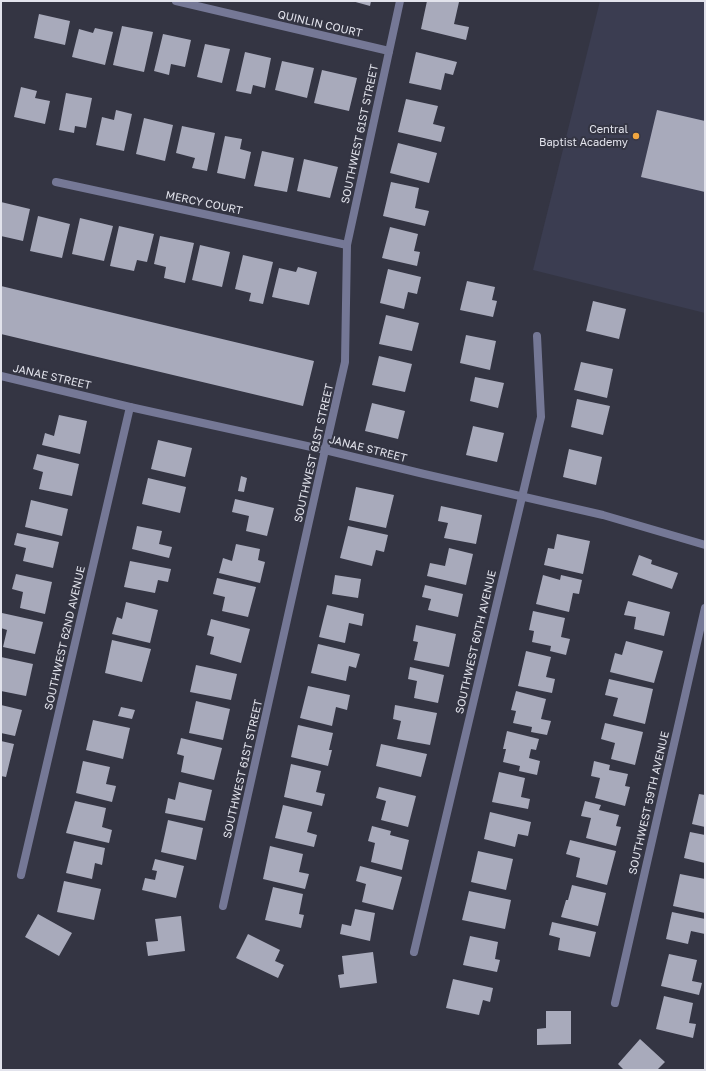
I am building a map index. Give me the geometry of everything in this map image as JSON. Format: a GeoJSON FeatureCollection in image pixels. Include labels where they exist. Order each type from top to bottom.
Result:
{"type":"FeatureCollection","features":[{"type":"Feature","properties":{"kind":"street","name":"QUINLIN COURT"},"geometry":{"type":"LineString","coordinates":[[176,1],[389,51]]}},
{"type":"Feature","properties":{"kind":"street","name":"SOUTHWEST 61ST STREET"},"geometry":{"type":"LineString","coordinates":[[223,906],[345,362],[347,245],[400,1]]}},
{"type":"Feature","properties":{"kind":"street","name":"MERCY COURT"},"geometry":{"type":"LineString","coordinates":[[56,182],[347,245]]}},
{"type":"Feature","properties":{"kind":"street","name":"SOUTHWEST 60TH AVENUE"},"geometry":{"type":"LineString","coordinates":[[414,952],[541,417],[537,336]]}},
{"type":"Feature","properties":{"kind":"street","name":"JANAE STREET"},"geometry":{"type":"LineString","coordinates":[[1,376],[603,515],[705,545]]}},
{"type":"Feature","properties":{"kind":"street","name":"SOUTHWEST 62ND AVENUE"},"geometry":{"type":"LineString","coordinates":[[21,874],[130,407]]}},
{"type":"Feature","properties":{"kind":"street","name":"SOUTHWEST 59TH AVENUE"},"geometry":{"type":"LineString","coordinates":[[615,1004],[705,608]]}},
{"type":"Feature","properties":{"kind":"shaded area","name":"Central Baptist Academy"},"geometry":{"type":"Polygon","coordinates":[[[600,1],[705,1],[705,313],[533,270],[600,1]]]}},
{"type":"Feature","properties":{"kind":"building"},"geometry":{"type":"Polygon","coordinates":[[[352,1],[371,1],[370,6],[352,1]]]}},
{"type":"Feature","properties":{"kind":"building"},"geometry":{"type":"Polygon","coordinates":[[[427,1],[459,2],[454,24],[469,27],[466,40],[421,29],[427,1]]]}},
{"type":"Feature","properties":{"kind":"building"},"geometry":{"type":"Polygon","coordinates":[[[39,14],[70,21],[65,45],[34,38],[39,14]]]}},
{"type":"Feature","properties":{"kind":"building"},"geometry":{"type":"Polygon","coordinates":[[[122,26],[153,32],[144,72],[113,65],[122,26]]]}},
{"type":"Feature","properties":{"kind":"building"},"geometry":{"type":"Polygon","coordinates":[[[95,28],[113,32],[105,65],[72,57],[79,29],[93,33],[95,28]]]}},
{"type":"Feature","properties":{"kind":"building"},"geometry":{"type":"Polygon","coordinates":[[[163,34],[191,40],[185,67],[171,64],[169,75],[154,71],[163,34]]]}},
{"type":"Feature","properties":{"kind":"building"},"geometry":{"type":"Polygon","coordinates":[[[205,44],[230,49],[222,83],[197,77],[205,44]]]}},
{"type":"Feature","properties":{"kind":"building"},"geometry":{"type":"Polygon","coordinates":[[[245,52],[271,58],[265,88],[253,85],[251,94],[236,91],[245,52]]]}},
{"type":"Feature","properties":{"kind":"building"},"geometry":{"type":"Polygon","coordinates":[[[416,52],[457,62],[453,75],[445,73],[441,90],[409,83],[416,52]]]}},
{"type":"Feature","properties":{"kind":"building"},"geometry":{"type":"Polygon","coordinates":[[[282,61],[314,68],[307,98],[275,90],[282,61]]]}},
{"type":"Feature","properties":{"kind":"building"},"geometry":{"type":"Polygon","coordinates":[[[322,70],[357,78],[349,111],[314,103],[322,70]]]}},
{"type":"Feature","properties":{"kind":"building"},"geometry":{"type":"Polygon","coordinates":[[[21,87],[37,91],[35,98],[50,101],[45,124],[14,117],[21,87]]]}},
{"type":"Feature","properties":{"kind":"building"},"geometry":{"type":"Polygon","coordinates":[[[66,93],[92,98],[86,128],[75,126],[74,133],[59,130],[66,93]]]}},
{"type":"Feature","properties":{"kind":"building"},"geometry":{"type":"Polygon","coordinates":[[[406,99],[438,106],[433,124],[445,127],[441,142],[398,132],[406,99]]]}},
{"type":"Feature","properties":{"kind":"building"},"geometry":{"type":"Polygon","coordinates":[[[116,110],[132,114],[124,151],[96,145],[102,117],[114,120],[116,110]]]}},
{"type":"Feature","properties":{"kind":"building"},"geometry":{"type":"Polygon","coordinates":[[[657,110],[705,121],[705,192],[641,177],[657,110]]]}},
{"type":"Feature","properties":{"kind":"building"},"geometry":{"type":"Polygon","coordinates":[[[144,118],[173,125],[165,161],[136,154],[144,118]]]}},
{"type":"Feature","properties":{"kind":"building"},"geometry":{"type":"Polygon","coordinates":[[[182,126],[215,133],[207,171],[192,168],[195,158],[176,153],[182,126]]]}},
{"type":"Feature","properties":{"kind":"building"},"geometry":{"type":"Polygon","coordinates":[[[225,136],[242,139],[240,149],[251,152],[245,179],[217,173],[225,136]]]}},
{"type":"Feature","properties":{"kind":"building"},"geometry":{"type":"Polygon","coordinates":[[[398,143],[437,153],[429,183],[390,173],[398,143]]]}},
{"type":"Feature","properties":{"kind":"building"},"geometry":{"type":"Polygon","coordinates":[[[262,151],[294,158],[287,192],[254,186],[262,151]]]}},
{"type":"Feature","properties":{"kind":"building"},"geometry":{"type":"Polygon","coordinates":[[[304,159],[338,167],[330,198],[297,191],[304,159]]]}},
{"type":"Feature","properties":{"kind":"building"},"geometry":{"type":"Polygon","coordinates":[[[391,182],[419,188],[415,208],[429,211],[425,226],[383,216],[391,182]]]}},
{"type":"Feature","properties":{"kind":"building"},"geometry":{"type":"Polygon","coordinates":[[[1,202],[30,209],[23,241],[1,236],[1,202]]]}},
{"type":"Feature","properties":{"kind":"building"},"geometry":{"type":"Polygon","coordinates":[[[38,216],[70,224],[62,258],[30,251],[38,216]]]}},
{"type":"Feature","properties":{"kind":"building"},"geometry":{"type":"Polygon","coordinates":[[[80,218],[113,226],[104,261],[72,254],[80,218]]]}},
{"type":"Feature","properties":{"kind":"building"},"geometry":{"type":"Polygon","coordinates":[[[119,226],[154,234],[147,262],[137,260],[134,271],[110,266],[119,226]]]}},
{"type":"Feature","properties":{"kind":"building"},"geometry":{"type":"Polygon","coordinates":[[[390,227],[418,234],[414,251],[420,252],[417,266],[382,258],[390,227]]]}},
{"type":"Feature","properties":{"kind":"building"},"geometry":{"type":"Polygon","coordinates":[[[160,236],[194,243],[185,283],[164,278],[166,267],[154,264],[160,236]]]}},
{"type":"Feature","properties":{"kind":"building"},"geometry":{"type":"Polygon","coordinates":[[[200,245],[230,252],[222,287],[192,280],[200,245]]]}},
{"type":"Feature","properties":{"kind":"building"},"geometry":{"type":"Polygon","coordinates":[[[243,255],[273,262],[263,304],[249,301],[251,293],[235,289],[243,255]]]}},
{"type":"Feature","properties":{"kind":"building"},"geometry":{"type":"Polygon","coordinates":[[[298,267],[317,272],[309,305],[272,297],[279,268],[296,272],[298,267]]]}},
{"type":"Feature","properties":{"kind":"building"},"geometry":{"type":"Polygon","coordinates":[[[388,269],[421,277],[417,294],[408,292],[404,309],[380,303],[388,269]]]}},
{"type":"Feature","properties":{"kind":"building"},"geometry":{"type":"Polygon","coordinates":[[[467,281],[495,287],[492,300],[497,301],[493,317],[460,310],[467,281]]]}},
{"type":"Feature","properties":{"kind":"building"},"geometry":{"type":"Polygon","coordinates":[[[1,286],[314,361],[303,406],[1,334],[1,286]]]}},
{"type":"Feature","properties":{"kind":"building"},"geometry":{"type":"Polygon","coordinates":[[[593,301],[626,309],[619,339],[586,331],[593,301]]]}},
{"type":"Feature","properties":{"kind":"building"},"geometry":{"type":"Polygon","coordinates":[[[386,315],[419,323],[412,351],[379,344],[386,315]]]}},
{"type":"Feature","properties":{"kind":"building"},"geometry":{"type":"Polygon","coordinates":[[[466,335],[496,341],[490,370],[460,363],[466,335]]]}},
{"type":"Feature","properties":{"kind":"building"},"geometry":{"type":"Polygon","coordinates":[[[379,356],[412,364],[405,392],[372,385],[379,356]]]}},
{"type":"Feature","properties":{"kind":"building"},"geometry":{"type":"Polygon","coordinates":[[[581,362],[613,369],[607,398],[574,390],[581,362]]]}},
{"type":"Feature","properties":{"kind":"building"},"geometry":{"type":"Polygon","coordinates":[[[475,377],[504,383],[498,408],[470,401],[475,377]]]}},
{"type":"Feature","properties":{"kind":"building"},"geometry":{"type":"Polygon","coordinates":[[[577,399],[610,406],[603,435],[571,427],[577,399]]]}},
{"type":"Feature","properties":{"kind":"building"},"geometry":{"type":"Polygon","coordinates":[[[372,403],[405,411],[398,439],[365,431],[372,403]]]}},
{"type":"Feature","properties":{"kind":"building"},"geometry":{"type":"Polygon","coordinates":[[[59,415],[87,421],[80,454],[42,445],[45,433],[54,436],[59,415]]]}},
{"type":"Feature","properties":{"kind":"building"},"geometry":{"type":"Polygon","coordinates":[[[473,426],[504,433],[497,462],[466,455],[473,426]]]}},
{"type":"Feature","properties":{"kind":"building"},"geometry":{"type":"Polygon","coordinates":[[[158,440],[192,448],[185,477],[151,469],[158,440]]]}},
{"type":"Feature","properties":{"kind":"building"},"geometry":{"type":"Polygon","coordinates":[[[569,449],[602,457],[596,485],[563,477],[569,449]]]}},
{"type":"Feature","properties":{"kind":"building"},"geometry":{"type":"Polygon","coordinates":[[[37,454],[79,464],[72,496],[39,489],[43,472],[33,469],[37,454]]]}},
{"type":"Feature","properties":{"kind":"building"},"geometry":{"type":"Polygon","coordinates":[[[241,476],[247,478],[244,492],[238,491],[241,476]]]}},
{"type":"Feature","properties":{"kind":"building"},"geometry":{"type":"Polygon","coordinates":[[[148,478],[186,487],[180,513],[142,504],[148,478]]]}},
{"type":"Feature","properties":{"kind":"building"},"geometry":{"type":"Polygon","coordinates":[[[356,487],[394,495],[386,528],[349,520],[356,487]]]}},
{"type":"Feature","properties":{"kind":"building"},"geometry":{"type":"Polygon","coordinates":[[[235,499],[274,508],[267,536],[246,531],[249,516],[232,512],[235,499]]]}},
{"type":"Feature","properties":{"kind":"building"},"geometry":{"type":"Polygon","coordinates":[[[31,500],[68,509],[62,536],[25,527],[31,500]]]}},
{"type":"Feature","properties":{"kind":"building"},"geometry":{"type":"Polygon","coordinates":[[[441,506],[482,515],[476,544],[444,538],[448,523],[438,521],[441,506]]]}},
{"type":"Feature","properties":{"kind":"building"},"geometry":{"type":"Polygon","coordinates":[[[137,526],[162,531],[159,544],[172,547],[169,558],[132,549],[137,526]]]}},
{"type":"Feature","properties":{"kind":"building"},"geometry":{"type":"Polygon","coordinates":[[[348,526],[388,535],[384,552],[376,550],[372,566],[340,558],[348,526]]]}},
{"type":"Feature","properties":{"kind":"building"},"geometry":{"type":"Polygon","coordinates":[[[17,533],[59,542],[53,568],[23,561],[26,548],[14,545],[17,533]]]}},
{"type":"Feature","properties":{"kind":"building"},"geometry":{"type":"Polygon","coordinates":[[[557,534],[590,541],[583,574],[544,565],[548,548],[554,549],[557,534]]]}},
{"type":"Feature","properties":{"kind":"building"},"geometry":{"type":"Polygon","coordinates":[[[236,544],[260,549],[258,560],[265,562],[260,583],[219,573],[223,558],[232,561],[236,544]]]}},
{"type":"Feature","properties":{"kind":"building"},"geometry":{"type":"Polygon","coordinates":[[[449,548],[473,554],[466,585],[427,576],[430,563],[445,566],[449,548]]]}},
{"type":"Feature","properties":{"kind":"building"},"geometry":{"type":"Polygon","coordinates":[[[639,555],[652,560],[651,564],[678,573],[672,589],[632,575],[639,555]]]}},
{"type":"Feature","properties":{"kind":"building"},"geometry":{"type":"Polygon","coordinates":[[[130,561],[171,569],[168,582],[158,580],[155,593],[124,587],[130,561]]]}},
{"type":"Feature","properties":{"kind":"building"},"geometry":{"type":"Polygon","coordinates":[[[16,574],[52,582],[45,614],[20,608],[23,592],[12,589],[16,574]]]}},
{"type":"Feature","properties":{"kind":"building"},"geometry":{"type":"Polygon","coordinates":[[[335,575],[361,579],[358,598],[332,594],[335,575]]]}},
{"type":"Feature","properties":{"kind":"building"},"geometry":{"type":"Polygon","coordinates":[[[543,575],[560,580],[561,575],[582,580],[579,594],[573,593],[569,612],[536,604],[543,575]]]}},
{"type":"Feature","properties":{"kind":"building"},"geometry":{"type":"Polygon","coordinates":[[[217,578],[256,587],[248,617],[222,611],[225,597],[213,594],[217,578]]]}},
{"type":"Feature","properties":{"kind":"building"},"geometry":{"type":"Polygon","coordinates":[[[425,585],[463,594],[458,617],[428,610],[431,599],[422,597],[425,585]]]}},
{"type":"Feature","properties":{"kind":"building"},"geometry":{"type":"Polygon","coordinates":[[[628,601],[670,612],[664,636],[634,629],[636,617],[624,615],[628,601]]]}},
{"type":"Feature","properties":{"kind":"building"},"geometry":{"type":"Polygon","coordinates":[[[126,602],[158,610],[150,643],[112,634],[117,617],[122,619],[126,602]]]}},
{"type":"Feature","properties":{"kind":"building"},"geometry":{"type":"Polygon","coordinates":[[[327,605],[364,614],[362,626],[349,623],[345,643],[319,637],[327,605]]]}},
{"type":"Feature","properties":{"kind":"building"},"geometry":{"type":"Polygon","coordinates":[[[533,611],[565,618],[561,637],[570,639],[566,655],[550,651],[551,646],[532,642],[534,631],[529,630],[533,611]]]}},
{"type":"Feature","properties":{"kind":"building"},"geometry":{"type":"Polygon","coordinates":[[[2,613],[43,622],[35,654],[3,647],[7,630],[1,628],[2,613]]]}},
{"type":"Feature","properties":{"kind":"building"},"geometry":{"type":"Polygon","coordinates":[[[211,619],[250,629],[241,663],[210,654],[214,637],[207,635],[211,619]]]}},
{"type":"Feature","properties":{"kind":"building"},"geometry":{"type":"Polygon","coordinates":[[[416,625],[456,634],[449,667],[414,660],[418,642],[413,641],[416,625]]]}},
{"type":"Feature","properties":{"kind":"building"},"geometry":{"type":"Polygon","coordinates":[[[112,640],[151,649],[142,682],[105,673],[112,640]]]}},
{"type":"Feature","properties":{"kind":"building"},"geometry":{"type":"Polygon","coordinates":[[[626,641],[663,651],[654,683],[610,672],[615,653],[622,655],[626,641]]]}},
{"type":"Feature","properties":{"kind":"building"},"geometry":{"type":"Polygon","coordinates":[[[318,644],[360,654],[356,668],[349,666],[346,681],[311,673],[318,644]]]}},
{"type":"Feature","properties":{"kind":"building"},"geometry":{"type":"Polygon","coordinates":[[[526,651],[551,657],[546,677],[555,679],[552,693],[518,686],[526,651]]]}},
{"type":"Feature","properties":{"kind":"building"},"geometry":{"type":"Polygon","coordinates":[[[1,657],[33,664],[26,696],[1,691],[1,657]]]}},
{"type":"Feature","properties":{"kind":"building"},"geometry":{"type":"Polygon","coordinates":[[[196,665],[237,674],[231,700],[190,692],[196,665]]]}},
{"type":"Feature","properties":{"kind":"building"},"geometry":{"type":"Polygon","coordinates":[[[410,667],[444,675],[438,703],[414,698],[417,681],[408,679],[410,667]]]}},
{"type":"Feature","properties":{"kind":"building"},"geometry":{"type":"Polygon","coordinates":[[[609,679],[653,689],[645,724],[613,716],[618,698],[605,695],[609,679]]]}},
{"type":"Feature","properties":{"kind":"building"},"geometry":{"type":"Polygon","coordinates":[[[308,686],[350,695],[347,710],[336,707],[332,726],[300,718],[308,686]]]}},
{"type":"Feature","properties":{"kind":"building"},"geometry":{"type":"Polygon","coordinates":[[[516,691],[546,699],[541,719],[551,721],[547,735],[531,732],[532,727],[513,723],[516,711],[511,710],[516,691]]]}},
{"type":"Feature","properties":{"kind":"building"},"geometry":{"type":"Polygon","coordinates":[[[196,701],[230,709],[223,740],[189,733],[196,701]]]}},
{"type":"Feature","properties":{"kind":"building"},"geometry":{"type":"Polygon","coordinates":[[[1,705],[22,710],[15,736],[1,733],[1,705]]]}},
{"type":"Feature","properties":{"kind":"building"},"geometry":{"type":"Polygon","coordinates":[[[395,705],[437,713],[430,745],[397,739],[401,721],[393,719],[395,705]]]}},
{"type":"Feature","properties":{"kind":"building"},"geometry":{"type":"Polygon","coordinates":[[[121,707],[135,710],[132,719],[118,716],[121,707]]]}},
{"type":"Feature","properties":{"kind":"building"},"geometry":{"type":"Polygon","coordinates":[[[93,720],[130,728],[123,759],[86,750],[93,720]]]}},
{"type":"Feature","properties":{"kind":"building"},"geometry":{"type":"Polygon","coordinates":[[[605,723],[643,732],[635,765],[611,759],[615,743],[601,739],[605,723]]]}},
{"type":"Feature","properties":{"kind":"building"},"geometry":{"type":"Polygon","coordinates":[[[298,725],[333,733],[329,750],[332,750],[328,766],[291,757],[298,725]]]}},
{"type":"Feature","properties":{"kind":"building"},"geometry":{"type":"Polygon","coordinates":[[[507,731],[539,739],[536,750],[531,749],[529,758],[540,761],[537,775],[519,771],[520,766],[503,762],[506,749],[503,749],[507,731]]]}},
{"type":"Feature","properties":{"kind":"building"},"geometry":{"type":"Polygon","coordinates":[[[181,738],[222,748],[214,780],[181,772],[184,756],[177,754],[181,738]]]}},
{"type":"Feature","properties":{"kind":"building"},"geometry":{"type":"Polygon","coordinates":[[[1,741],[14,744],[6,777],[1,776],[1,741]]]}},
{"type":"Feature","properties":{"kind":"building"},"geometry":{"type":"Polygon","coordinates":[[[381,744],[427,754],[421,777],[376,766],[381,744]]]}},
{"type":"Feature","properties":{"kind":"building"},"geometry":{"type":"Polygon","coordinates":[[[83,761],[110,767],[106,784],[116,786],[112,802],[76,793],[83,761]]]}},
{"type":"Feature","properties":{"kind":"building"},"geometry":{"type":"Polygon","coordinates":[[[594,761],[610,765],[609,770],[628,774],[625,786],[630,787],[625,806],[595,798],[600,778],[591,776],[594,761]]]}},
{"type":"Feature","properties":{"kind":"building"},"geometry":{"type":"Polygon","coordinates":[[[291,764],[321,771],[316,792],[325,794],[322,806],[284,797],[291,764]]]}},
{"type":"Feature","properties":{"kind":"building"},"geometry":{"type":"Polygon","coordinates":[[[499,772],[525,778],[521,797],[530,799],[528,809],[492,802],[499,772]]]}},
{"type":"Feature","properties":{"kind":"building"},"geometry":{"type":"Polygon","coordinates":[[[179,782],[212,790],[205,821],[165,813],[168,798],[175,800],[179,782]]]}},
{"type":"Feature","properties":{"kind":"building"},"geometry":{"type":"Polygon","coordinates":[[[379,787],[416,796],[408,827],[381,820],[386,801],[376,798],[379,787]]]}},
{"type":"Feature","properties":{"kind":"building"},"geometry":{"type":"Polygon","coordinates":[[[699,794],[705,795],[705,827],[692,824],[699,794]]]}},
{"type":"Feature","properties":{"kind":"building"},"geometry":{"type":"Polygon","coordinates":[[[75,801],[106,808],[102,827],[112,830],[109,843],[66,833],[75,801]]]}},
{"type":"Feature","properties":{"kind":"building"},"geometry":{"type":"Polygon","coordinates":[[[585,801],[601,805],[599,810],[619,815],[616,826],[621,827],[616,846],[586,838],[591,818],[581,816],[585,801]]]}},
{"type":"Feature","properties":{"kind":"building"},"geometry":{"type":"Polygon","coordinates":[[[283,805],[312,812],[307,832],[317,835],[314,847],[275,838],[283,805]]]}},
{"type":"Feature","properties":{"kind":"building"},"geometry":{"type":"Polygon","coordinates":[[[490,812],[531,822],[528,836],[518,834],[515,847],[484,839],[490,812]]]}},
{"type":"Feature","properties":{"kind":"building"},"geometry":{"type":"Polygon","coordinates":[[[168,820],[203,828],[196,860],[161,852],[168,820]]]}},
{"type":"Feature","properties":{"kind":"building"},"geometry":{"type":"Polygon","coordinates":[[[372,826],[391,831],[390,835],[409,840],[402,870],[371,862],[375,843],[368,841],[372,826]]]}},
{"type":"Feature","properties":{"kind":"building"},"geometry":{"type":"Polygon","coordinates":[[[690,832],[705,835],[705,863],[684,858],[690,832]]]}},
{"type":"Feature","properties":{"kind":"building"},"geometry":{"type":"Polygon","coordinates":[[[570,840],[616,851],[607,885],[576,877],[580,858],[566,854],[570,840]]]}},
{"type":"Feature","properties":{"kind":"building"},"geometry":{"type":"Polygon","coordinates":[[[74,841],[105,848],[102,865],[95,863],[92,879],[66,873],[74,841]]]}},
{"type":"Feature","properties":{"kind":"building"},"geometry":{"type":"Polygon","coordinates":[[[270,846],[303,854],[299,872],[309,874],[305,889],[263,879],[270,846]]]}},
{"type":"Feature","properties":{"kind":"building"},"geometry":{"type":"Polygon","coordinates":[[[478,851],[513,859],[506,890],[471,882],[478,851]]]}},
{"type":"Feature","properties":{"kind":"building"},"geometry":{"type":"Polygon","coordinates":[[[155,859],[184,866],[176,898],[142,890],[145,878],[155,880],[157,871],[152,870],[155,859]]]}},
{"type":"Feature","properties":{"kind":"building"},"geometry":{"type":"Polygon","coordinates":[[[360,866],[402,877],[393,910],[362,902],[366,884],[356,881],[360,866]]]}},
{"type":"Feature","properties":{"kind":"building"},"geometry":{"type":"Polygon","coordinates":[[[680,874],[705,879],[705,913],[673,906],[680,874]]]}},
{"type":"Feature","properties":{"kind":"building"},"geometry":{"type":"Polygon","coordinates":[[[64,881],[101,889],[94,920],[57,912],[64,881]]]}},
{"type":"Feature","properties":{"kind":"building"},"geometry":{"type":"Polygon","coordinates":[[[572,885],[606,893],[598,926],[561,917],[572,885]]]}},
{"type":"Feature","properties":{"kind":"building"},"geometry":{"type":"Polygon","coordinates":[[[273,887],[303,894],[299,914],[304,915],[301,928],[265,920],[273,887]]]}},
{"type":"Feature","properties":{"kind":"building"},"geometry":{"type":"Polygon","coordinates":[[[469,891],[511,900],[505,929],[462,920],[469,891]]]}},
{"type":"Feature","properties":{"kind":"building"},"geometry":{"type":"Polygon","coordinates":[[[355,909],[375,913],[370,941],[340,934],[342,924],[351,926],[355,909]]]}},
{"type":"Feature","properties":{"kind":"building"},"geometry":{"type":"Polygon","coordinates":[[[672,912],[705,919],[705,934],[691,931],[688,944],[666,939],[672,912]]]}},
{"type":"Feature","properties":{"kind":"building"},"geometry":{"type":"Polygon","coordinates":[[[38,914],[72,933],[59,956],[25,937],[38,914]]]}},
{"type":"Feature","properties":{"kind":"building"},"geometry":{"type":"Polygon","coordinates":[[[181,916],[185,951],[148,956],[146,942],[158,941],[155,919],[181,916]]]}},
{"type":"Feature","properties":{"kind":"building"},"geometry":{"type":"Polygon","coordinates":[[[552,922],[596,932],[590,957],[558,950],[560,938],[549,935],[552,922]]]}},
{"type":"Feature","properties":{"kind":"building"},"geometry":{"type":"Polygon","coordinates":[[[248,934],[280,950],[275,961],[284,965],[278,978],[236,958],[248,934]]]}},
{"type":"Feature","properties":{"kind":"building"},"geometry":{"type":"Polygon","coordinates":[[[470,936],[498,942],[495,959],[500,960],[497,972],[463,965],[470,936]]]}},
{"type":"Feature","properties":{"kind":"building"},"geometry":{"type":"Polygon","coordinates":[[[373,952],[377,983],[340,988],[338,975],[344,974],[342,956],[373,952]]]}},
{"type":"Feature","properties":{"kind":"building"},"geometry":{"type":"Polygon","coordinates":[[[669,954],[697,960],[692,981],[702,983],[699,995],[661,986],[669,954]]]}},
{"type":"Feature","properties":{"kind":"building"},"geometry":{"type":"Polygon","coordinates":[[[453,979],[493,988],[490,1002],[483,1000],[479,1015],[446,1008],[453,979]]]}},
{"type":"Feature","properties":{"kind":"building"},"geometry":{"type":"Polygon","coordinates":[[[664,996],[693,1003],[689,1023],[696,1024],[693,1038],[656,1029],[664,996]]]}},
{"type":"Feature","properties":{"kind":"building"},"geometry":{"type":"Polygon","coordinates":[[[546,1011],[571,1011],[571,1044],[537,1045],[537,1029],[546,1028],[546,1011]]]}},
{"type":"Feature","properties":{"kind":"building"},"geometry":{"type":"Polygon","coordinates":[[[640,1039],[665,1062],[657,1070],[624,1070],[618,1064],[640,1039]]]}},
{"type":"Feature","properties":{"kind":"place","name":"Central Baptist Academy"},"geometry":{"type":"Point","coordinates":[636,136]}}]}
